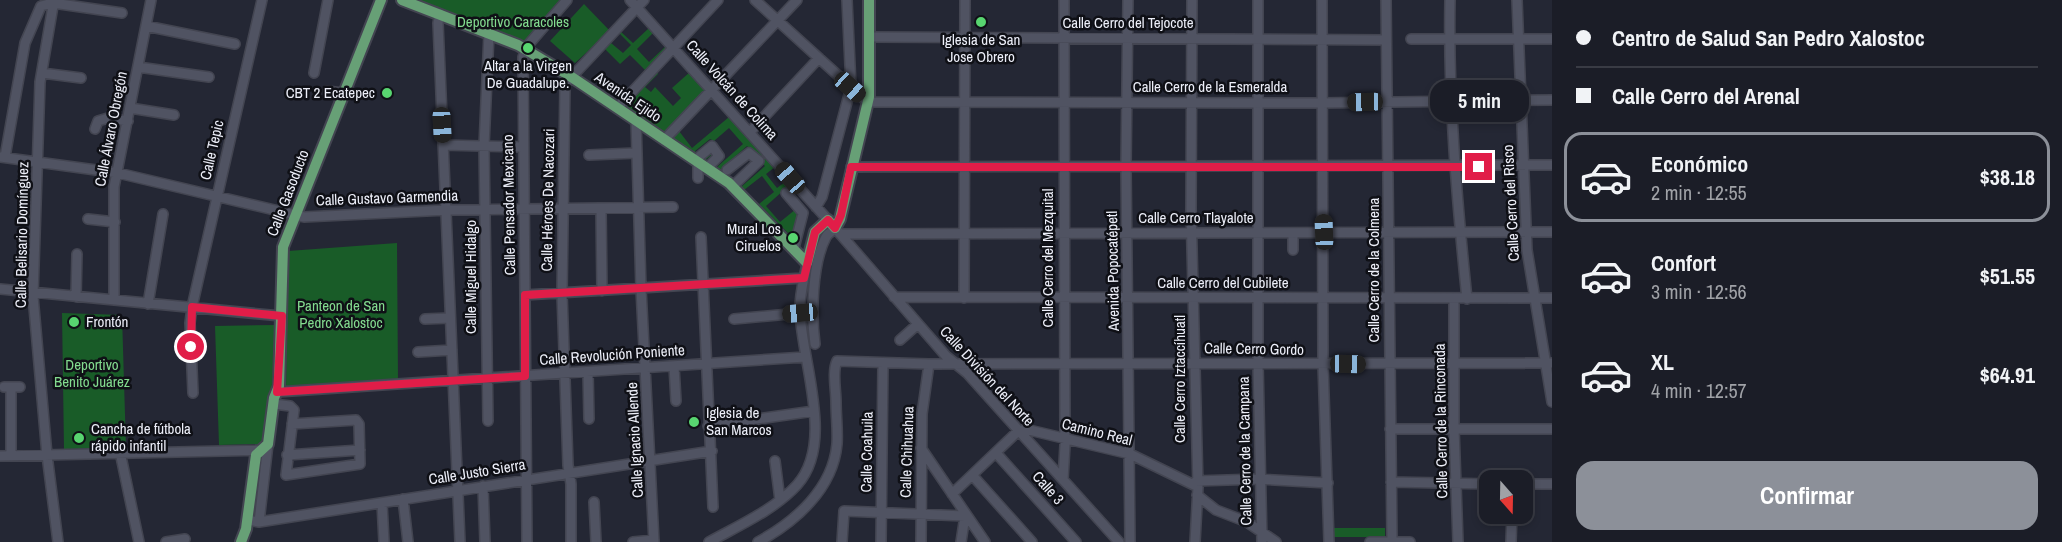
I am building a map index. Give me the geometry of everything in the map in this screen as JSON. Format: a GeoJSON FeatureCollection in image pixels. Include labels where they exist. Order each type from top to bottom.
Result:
{"type":"FeatureCollection","features":[{"type":"Feature","properties":{"kind":"main road","name":"Calle Gasoducto"},"geometry":{"type":"LineString","coordinates":[[248,542],[247,524],[256,455],[265,448],[277,392],[282,316],[282,252],[381,0]]}},
{"type":"Feature","properties":{"kind":"main road","name":"Avenida Ejido"},"geometry":{"type":"LineString","coordinates":[[402,0],[525,49],[618,107],[664,140],[702,162],[734,186],[807,263]]}},
{"type":"Feature","properties":{"kind":"main road"},"geometry":{"type":"LineString","coordinates":[[807,263],[815,232],[834,227],[841,215],[868,101],[869,0]]}},
{"type":"Feature","properties":{"kind":"main road","name":"Calle Gasoducto"},"geometry":{"type":"LineString","coordinates":[[241,542],[247,524]]}},
{"type":"Feature","properties":{"kind":"street","name":"Calle Álvaro Obregón"},"geometry":{"type":"LineString","coordinates":[[114,300],[114,195],[151,0]]}},
{"type":"Feature","properties":{"kind":"street","name":"Calle Tepic"},"geometry":{"type":"LineString","coordinates":[[193,393],[190,323],[192,307],[262,0]]}},
{"type":"Feature","properties":{"kind":"street"},"geometry":{"type":"LineString","coordinates":[[314,73],[328,0]]}},
{"type":"Feature","properties":{"kind":"street"},"geometry":{"type":"LineString","coordinates":[[525,49],[567,0]]}},
{"type":"Feature","properties":{"kind":"street"},"geometry":{"type":"LineString","coordinates":[[618,107],[718,0]]}},
{"type":"Feature","properties":{"kind":"street"},"geometry":{"type":"LineString","coordinates":[[755,0],[868,101]]}},
{"type":"Feature","properties":{"kind":"street"},"geometry":{"type":"LineString","coordinates":[[664,140],[797,0]]}},
{"type":"Feature","properties":{"kind":"street"},"geometry":{"type":"LineString","coordinates":[[816,207],[822,197],[850,87],[847,0]]}},
{"type":"Feature","properties":{"kind":"street"},"geometry":{"type":"LineString","coordinates":[[964,298],[965,0]]}},
{"type":"Feature","properties":{"kind":"street","name":"Calle Cerro del Mezquital"},"geometry":{"type":"LineString","coordinates":[[1063,480],[1064,0]]}},
{"type":"Feature","properties":{"kind":"street","name":"Avenida Popocatépetl"},"geometry":{"type":"LineString","coordinates":[[1128,0],[1126,167],[1130,542]]}},
{"type":"Feature","properties":{"kind":"street","name":"Calle Cerro Iztaccíhuatl"},"geometry":{"type":"LineString","coordinates":[[1192,0],[1196,542]]}},
{"type":"Feature","properties":{"kind":"street","name":"Calle Cerro de la Campana"},"geometry":{"type":"LineString","coordinates":[[1258,0],[1257,167],[1260,298],[1258,364],[1262,537]]}},
{"type":"Feature","properties":{"kind":"street"},"geometry":{"type":"LineString","coordinates":[[1322,0],[1323,364],[1329,542]]}},
{"type":"Feature","properties":{"kind":"street","name":"Calle Cerro de la Colmena"},"geometry":{"type":"LineString","coordinates":[[1386,0],[1392,540]]}},
{"type":"Feature","properties":{"kind":"street"},"geometry":{"type":"LineString","coordinates":[[1450,0],[1449,39],[1467,299]]}},
{"type":"Feature","properties":{"kind":"street","name":"Calle Cerro del Risco"},"geometry":{"type":"LineString","coordinates":[[1517,0],[1527,258],[1549,363],[1552,402]]}},
{"type":"Feature","properties":{"kind":"street"},"geometry":{"type":"LineString","coordinates":[[2,157],[29,30],[41,6],[53,2],[122,13]]}},
{"type":"Feature","properties":{"kind":"street","name":"Calle Belisario Domínguez"},"geometry":{"type":"LineString","coordinates":[[53,2],[42,73],[33,293],[47,455],[58,542]]}},
{"type":"Feature","properties":{"kind":"street"},"geometry":{"type":"LineString","coordinates":[[570,76],[637,2]]}},
{"type":"Feature","properties":{"kind":"street","name":"Calle Volcán de Colima"},"geometry":{"type":"LineString","coordinates":[[637,2],[674,47],[834,227]]}},
{"type":"Feature","properties":{"kind":"street"},"geometry":{"type":"LineString","coordinates":[[440,14],[438,23],[460,542]]}},
{"type":"Feature","properties":{"kind":"street"},"geometry":{"type":"LineString","coordinates":[[146,26],[235,44]]}},
{"type":"Feature","properties":{"kind":"street","name":"Calle Miguel Hidalgo"},"geometry":{"type":"LineString","coordinates":[[488,421],[484,146],[489,33]]}},
{"type":"Feature","properties":{"kind":"street","name":"Calle Cerro del Tejocote"},"geometry":{"type":"LineString","coordinates":[[870,37],[1386,40]]}},
{"type":"Feature","properties":{"kind":"street"},"geometry":{"type":"LineString","coordinates":[[1411,39],[1552,39]]}},
{"type":"Feature","properties":{"kind":"street","name":"Calle Pensador Mexicano"},"geometry":{"type":"LineString","coordinates":[[525,49],[523,147],[526,542]]}},
{"type":"Feature","properties":{"kind":"street"},"geometry":{"type":"LineString","coordinates":[[750,132],[819,58]]}},
{"type":"Feature","properties":{"kind":"street"},"geometry":{"type":"LineString","coordinates":[[138,67],[209,77]]}},
{"type":"Feature","properties":{"kind":"street"},"geometry":{"type":"LineString","coordinates":[[42,73],[81,78]]}},
{"type":"Feature","properties":{"kind":"street","name":"Calle Héroes De Nacozari"},"geometry":{"type":"LineString","coordinates":[[570,76],[565,87],[561,208],[562,294],[572,542]]}},
{"type":"Feature","properties":{"kind":"street"},"geometry":{"type":"LineString","coordinates":[[327,91],[344,93]]}},
{"type":"Feature","properties":{"kind":"street","name":"Calle Cerro de la Esmeralda"},"geometry":{"type":"LineString","coordinates":[[868,101],[1321,103],[1552,100]]}},
{"type":"Feature","properties":{"kind":"street"},"geometry":{"type":"LineString","coordinates":[[130,108],[174,115]]}},
{"type":"Feature","properties":{"kind":"street"},"geometry":{"type":"LineString","coordinates":[[94,129],[98,121],[103,118],[128,121]]}},
{"type":"Feature","properties":{"kind":"street","name":"Calle Ignacio Allende"},"geometry":{"type":"LineString","coordinates":[[636,120],[641,290],[654,541]]}},
{"type":"Feature","properties":{"kind":"street"},"geometry":{"type":"LineString","coordinates":[[443,145],[523,147]]}},
{"type":"Feature","properties":{"kind":"street"},"geometry":{"type":"LineString","coordinates":[[589,155],[636,153]]}},
{"type":"Feature","properties":{"kind":"street"},"geometry":{"type":"LineString","coordinates":[[728,170],[749,153],[759,161],[734,186]]}},
{"type":"Feature","properties":{"kind":"street","name":"Calle Gustavo Garmendia"},"geometry":{"type":"LineString","coordinates":[[2,157],[118,173],[217,194],[296,215],[525,208],[673,207]]}},
{"type":"Feature","properties":{"kind":"street"},"geometry":{"type":"LineString","coordinates":[[698,178],[702,162]]}},
{"type":"Feature","properties":{"kind":"street"},"geometry":{"type":"LineString","coordinates":[[851,167],[1552,165]]}},
{"type":"Feature","properties":{"kind":"street"},"geometry":{"type":"LineString","coordinates":[[786,193],[803,213],[794,248]]}},
{"type":"Feature","properties":{"kind":"street"},"geometry":{"type":"LineString","coordinates":[[601,209],[603,291]]}},
{"type":"Feature","properties":{"kind":"street"},"geometry":{"type":"LineString","coordinates":[[148,304],[163,214]]}},
{"type":"Feature","properties":{"kind":"street"},"geometry":{"type":"LineString","coordinates":[[88,219],[115,222]]}},
{"type":"Feature","properties":{"kind":"street"},"geometry":{"type":"LineString","coordinates":[[814,344],[812,313],[814,285],[826,235],[834,227]]}},
{"type":"Feature","properties":{"kind":"street","name":"Calle Cerro Tlayalote"},"geometry":{"type":"LineString","coordinates":[[834,227],[1063,233],[1552,232]]}},
{"type":"Feature","properties":{"kind":"street","name":"Calle División del Norte"},"geometry":{"type":"LineString","coordinates":[[834,227],[918,324],[1119,542]]}},
{"type":"Feature","properties":{"kind":"street"},"geometry":{"type":"LineString","coordinates":[[1293,233],[1293,250]]}},
{"type":"Feature","properties":{"kind":"street"},"geometry":{"type":"LineString","coordinates":[[701,237],[713,507]]}},
{"type":"Feature","properties":{"kind":"street"},"geometry":{"type":"LineString","coordinates":[[76,297],[77,254]]}},
{"type":"Feature","properties":{"kind":"street"},"geometry":{"type":"LineString","coordinates":[[709,542],[780,500],[801,480],[810,464],[813,450],[814,411],[800,313],[807,263]]}},
{"type":"Feature","properties":{"kind":"street"},"geometry":{"type":"LineString","coordinates":[[525,295],[641,290],[804,278]]}},
{"type":"Feature","properties":{"kind":"street"},"geometry":{"type":"LineString","coordinates":[[0,289],[282,316]]}},
{"type":"Feature","properties":{"kind":"street","name":"Calle Cerro del Cubilete"},"geometry":{"type":"LineString","coordinates":[[894,297],[1552,298]]}},
{"type":"Feature","properties":{"kind":"street","name":"Calle Cerro de la Rinconada"},"geometry":{"type":"LineString","coordinates":[[1454,299],[1454,428],[1458,542]]}},
{"type":"Feature","properties":{"kind":"street"},"geometry":{"type":"LineString","coordinates":[[734,319],[800,313]]}},
{"type":"Feature","properties":{"kind":"street"},"geometry":{"type":"LineString","coordinates":[[424,319],[450,318]]}},
{"type":"Feature","properties":{"kind":"street"},"geometry":{"type":"LineString","coordinates":[[900,340],[918,324]]}},
{"type":"Feature","properties":{"kind":"street"},"geometry":{"type":"LineString","coordinates":[[418,352],[452,350]]}},
{"type":"Feature","properties":{"kind":"street","name":"Calle Revolución Poniente"},"geometry":{"type":"LineString","coordinates":[[277,392],[805,357]]}},
{"type":"Feature","properties":{"kind":"street"},"geometry":{"type":"LineString","coordinates":[[758,542],[770,539],[789,523],[812,500],[830,472],[837,445],[836,362],[929,364]]}},
{"type":"Feature","properties":{"kind":"street","name":"Calle Coahuila"},"geometry":{"type":"LineString","coordinates":[[881,542],[883,363]]}},
{"type":"Feature","properties":{"kind":"street","name":"Calle Cerro Gordo"},"geometry":{"type":"LineString","coordinates":[[929,364],[1455,365],[1549,363]]}},
{"type":"Feature","properties":{"kind":"street","name":"Calle Chihuahua"},"geometry":{"type":"LineString","coordinates":[[921,542],[921,448],[923,404],[929,364]]}},
{"type":"Feature","properties":{"kind":"street"},"geometry":{"type":"LineString","coordinates":[[674,366],[676,401]]}},
{"type":"Feature","properties":{"kind":"street"},"geometry":{"type":"LineString","coordinates":[[588,372],[589,419]]}},
{"type":"Feature","properties":{"kind":"street"},"geometry":{"type":"LineString","coordinates":[[11,455],[12,387]]}},
{"type":"Feature","properties":{"kind":"street"},"geometry":{"type":"LineString","coordinates":[[274,404],[294,408],[285,472],[289,476],[357,465],[360,462],[359,424],[356,420],[292,424]]}},
{"type":"Feature","properties":{"kind":"street"},"geometry":{"type":"LineString","coordinates":[[708,426],[814,411]]}},
{"type":"Feature","properties":{"kind":"street","name":"Camino Real"},"geometry":{"type":"LineString","coordinates":[[1019,431],[1028,429],[1130,454],[1197,488],[1216,510],[1262,537],[1276,542]]}},
{"type":"Feature","properties":{"kind":"street"},"geometry":{"type":"LineString","coordinates":[[1390,429],[1552,429]]}},
{"type":"Feature","properties":{"kind":"street"},"geometry":{"type":"LineString","coordinates":[[952,494],[1019,431]]}},
{"type":"Feature","properties":{"kind":"street"},"geometry":{"type":"LineString","coordinates":[[0,456],[265,448]]}},
{"type":"Feature","properties":{"kind":"street","name":"Calle Gasoducto"},"geometry":{"type":"LineString","coordinates":[[259,522],[265,448]]}},
{"type":"Feature","properties":{"kind":"street"},"geometry":{"type":"LineString","coordinates":[[921,448],[965,516],[985,542]]}},
{"type":"Feature","properties":{"kind":"street"},"geometry":{"type":"LineString","coordinates":[[287,455],[360,450]]}},
{"type":"Feature","properties":{"kind":"street"},"geometry":{"type":"LineString","coordinates":[[120,452],[138,542]]}},
{"type":"Feature","properties":{"kind":"street","name":"Calle Justo Sierra"},"geometry":{"type":"LineString","coordinates":[[247,524],[712,452]]}},
{"type":"Feature","properties":{"kind":"street","name":"Calle 3"},"geometry":{"type":"LineString","coordinates":[[997,454],[1076,542]]}},
{"type":"Feature","properties":{"kind":"street"},"geometry":{"type":"LineString","coordinates":[[776,461],[780,500]]}},
{"type":"Feature","properties":{"kind":"street"},"geometry":{"type":"LineString","coordinates":[[973,476],[1032,542]]}},
{"type":"Feature","properties":{"kind":"street"},"geometry":{"type":"LineString","coordinates":[[1197,488],[1259,479],[1328,483]]}},
{"type":"Feature","properties":{"kind":"street"},"geometry":{"type":"LineString","coordinates":[[1391,482],[1479,484]]}},
{"type":"Feature","properties":{"kind":"street"},"geometry":{"type":"LineString","coordinates":[[1533,484],[1552,484]]}},
{"type":"Feature","properties":{"kind":"street"},"geometry":{"type":"LineString","coordinates":[[483,486],[485,542]]}},
{"type":"Feature","properties":{"kind":"street"},"geometry":{"type":"LineString","coordinates":[[403,499],[408,542]]}},
{"type":"Feature","properties":{"kind":"street"},"geometry":{"type":"LineString","coordinates":[[594,502],[596,542]]}},
{"type":"Feature","properties":{"kind":"street"},"geometry":{"type":"LineString","coordinates":[[382,503],[384,542]]}},
{"type":"Feature","properties":{"kind":"street"},"geometry":{"type":"LineString","coordinates":[[842,542],[844,511],[965,516]]}},
{"type":"Feature","properties":{"kind":"street"},"geometry":{"type":"LineString","coordinates":[[961,542],[965,516]]}},
{"type":"Feature","properties":{"kind":"street"},"geometry":{"type":"LineString","coordinates":[[1511,542],[1512,524]]}},
{"type":"Feature","properties":{"kind":"street"},"geometry":{"type":"LineString","coordinates":[[166,542],[185,539]]}},
{"type":"Feature","properties":{"kind":"street"},"geometry":{"type":"LineString","coordinates":[[1370,542],[1392,540],[1410,542]]}},
{"type":"Feature","properties":{"kind":"street"},"geometry":{"type":"LineString","coordinates":[[633,542],[654,541]]}},
{"type":"Feature","properties":{"kind":"green space","name":"Deportivo Caracoles"},"geometry":{"type":"Polygon","coordinates":[[[407,0],[565,0],[522,49],[407,0]]]}},
{"type":"Feature","properties":{"kind":"green space"},"geometry":{"type":"Polygon","coordinates":[[[584,4],[610,31],[575,63],[550,41],[584,4]]]}},
{"type":"Feature","properties":{"kind":"green space"},"geometry":{"type":"Polygon","coordinates":[[[649,28],[653,33],[637,49],[649,62],[666,46],[669,50],[647,72],[630,55],[620,64],[605,49],[611,43],[623,53],[631,45],[620,34],[620,31],[633,43],[649,28]]]}},
{"type":"Feature","properties":{"kind":"green space"},"geometry":{"type":"Polygon","coordinates":[[[657,72],[658,74],[645,87],[651,92],[655,87],[673,106],[681,98],[672,88],[690,72],[710,92],[663,135],[623,106],[657,72]]]}},
{"type":"Feature","properties":{"kind":"green space"},"geometry":{"type":"Polygon","coordinates":[[[729,117],[775,167],[766,174],[777,188],[790,178],[793,182],[766,206],[780,222],[796,209],[799,213],[793,238],[759,204],[774,192],[762,176],[744,190],[741,187],[765,166],[747,146],[720,170],[717,167],[743,144],[729,128],[714,141],[710,139],[695,151],[703,159],[714,153],[704,161],[671,138],[679,131],[692,148],[729,117]]]}},
{"type":"Feature","properties":{"kind":"green space","name":"Panteon de San Pedro Xalostoc"},"geometry":{"type":"Polygon","coordinates":[[[397,243],[398,381],[286,386],[288,251],[397,243]]]}},
{"type":"Feature","properties":{"kind":"green space","name":"Deportivo Benito Juárez"},"geometry":{"type":"Polygon","coordinates":[[[62,313],[122,315],[126,448],[64,449],[62,313]]]}},
{"type":"Feature","properties":{"kind":"green space"},"geometry":{"type":"Polygon","coordinates":[[[276,325],[275,386],[269,433],[259,444],[219,445],[215,326],[276,325]]]}},
{"type":"Feature","properties":{"kind":"green space"},"geometry":{"type":"Polygon","coordinates":[[[1330,528],[1385,528],[1385,537],[1330,537],[1330,528]]]}},
{"type":"Feature","properties":{"kind":"place","name":"Iglesia de San Jose Obrero"},"geometry":{"type":"Point","coordinates":[981,22]}},
{"type":"Feature","properties":{"kind":"place","name":"Altar a la Virgen De Guadalupe."},"geometry":{"type":"Point","coordinates":[528,48]}},
{"type":"Feature","properties":{"kind":"place","name":"CBT 2 Ecatepec"},"geometry":{"type":"Point","coordinates":[387,93]}},
{"type":"Feature","properties":{"kind":"place","name":"Mural Los Ciruelos"},"geometry":{"type":"Point","coordinates":[793,238]}},
{"type":"Feature","properties":{"kind":"place","name":"Frontón"},"geometry":{"type":"Point","coordinates":[74,322]}},
{"type":"Feature","properties":{"kind":"place","name":"Iglesia de San Marcos"},"geometry":{"type":"Point","coordinates":[694,422]}},
{"type":"Feature","properties":{"kind":"place","name":"Cancha de fútbola rápido infantil"},"geometry":{"type":"Point","coordinates":[79,438]}},
{"type":"Feature","properties":{"kind":"route"},"geometry":{"type":"LineString","coordinates":[[191,347],[192,307],[282,316],[277,392],[525,376],[525,295],[641,290],[804,278],[815,232],[828,220],[835,228],[840,219],[851,167],[1479,167]]}}]}
